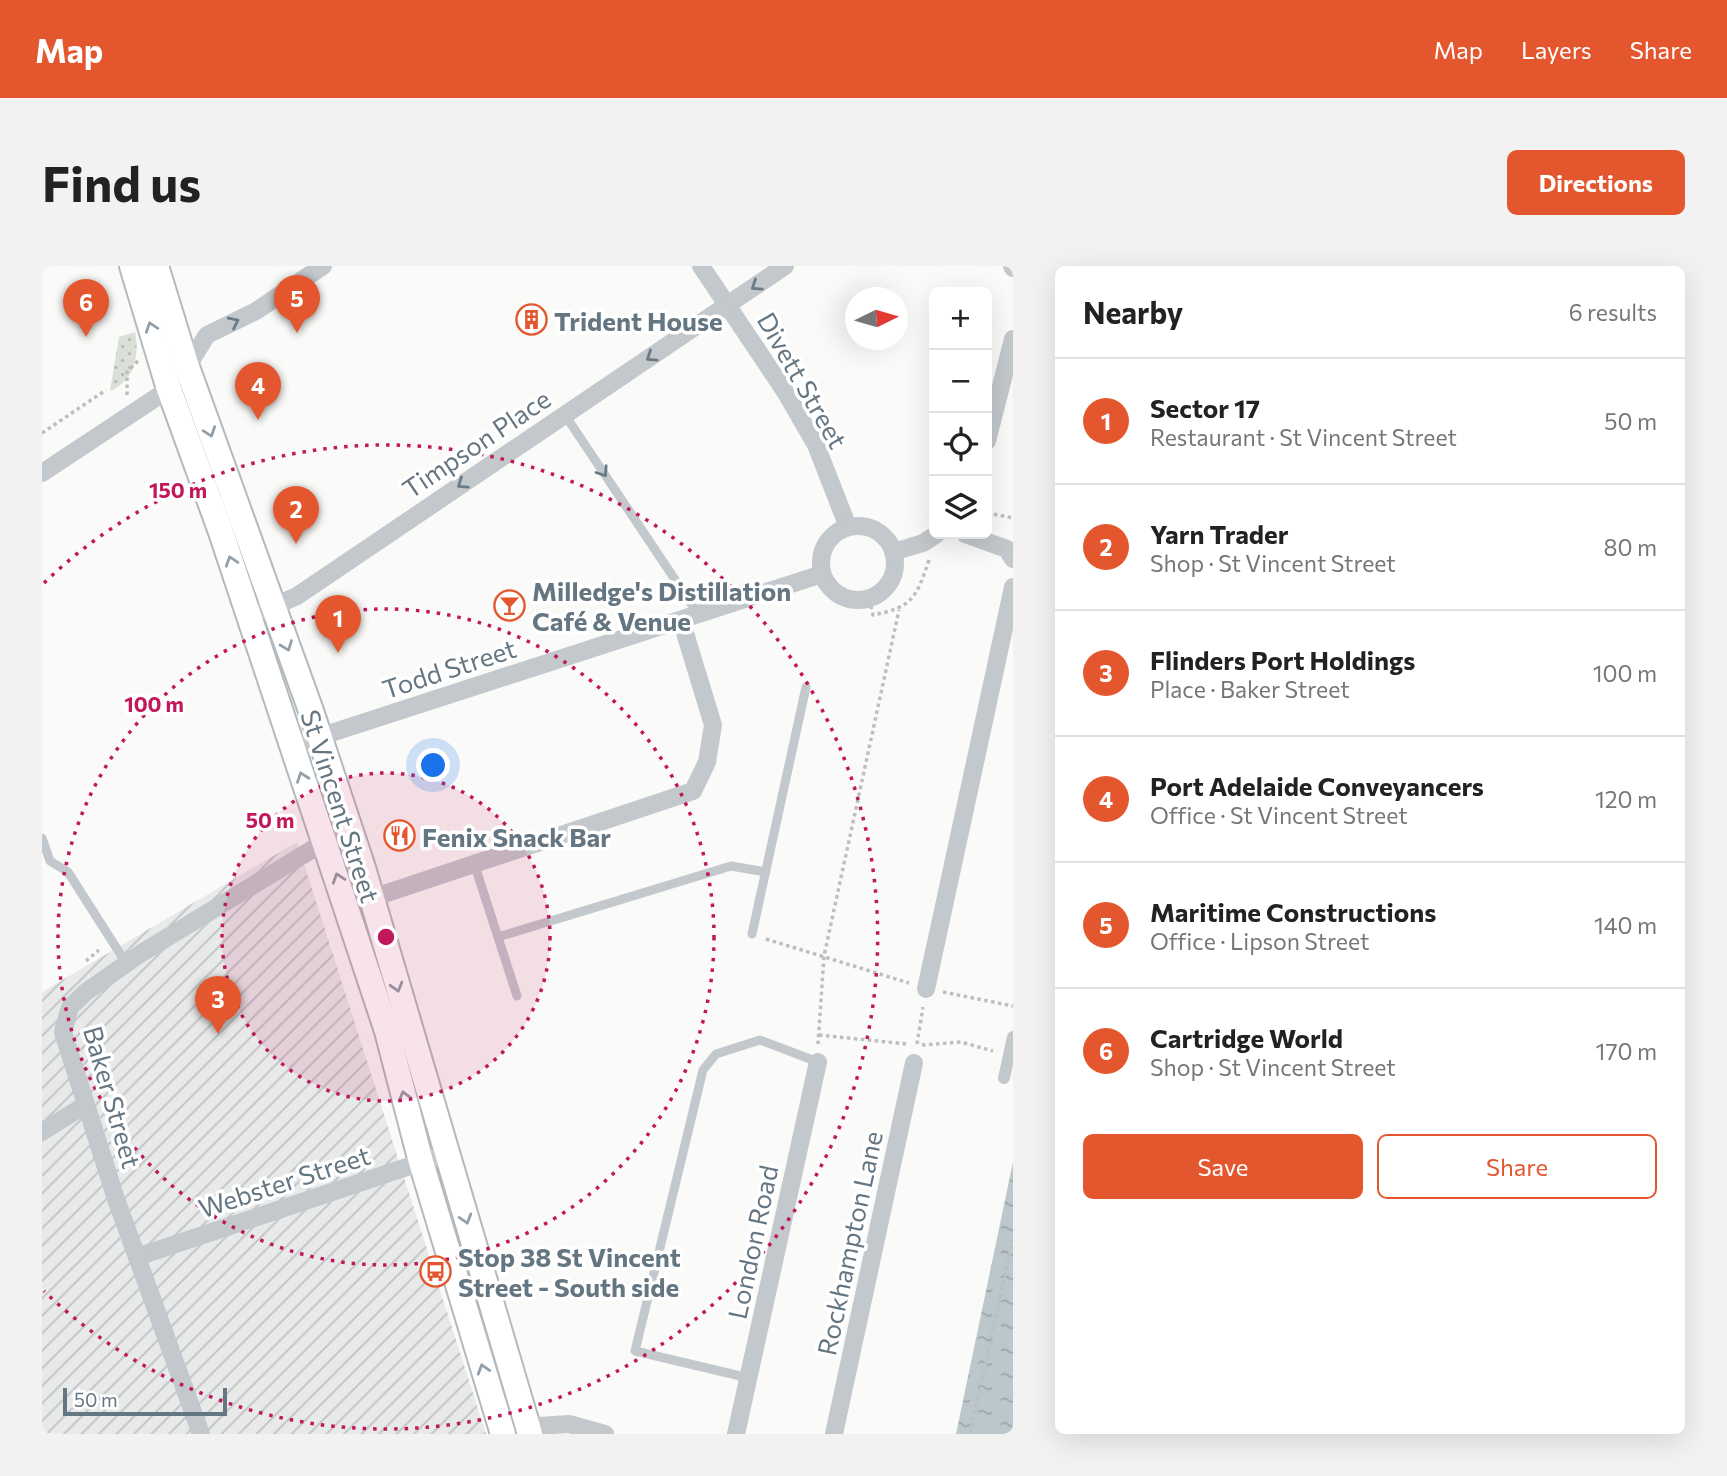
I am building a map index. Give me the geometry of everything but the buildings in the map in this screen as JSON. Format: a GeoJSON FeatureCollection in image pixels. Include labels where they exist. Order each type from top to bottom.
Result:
{"type":"FeatureCollection","features":[{"type":"Feature","properties":{"kind":"main road","name":"St Vincent Street"},"geometry":{"type":"LineString","coordinates":[[131,266],[169,388],[261,612],[318,738],[372,898],[530,1434]]}},
{"type":"Feature","properties":{"kind":"main road","name":"St Vincent Street"},"geometry":{"type":"LineString","coordinates":[[156,266],[261,612],[291,746],[326,841],[387,1031],[421,1162],[503,1434]]}},
{"type":"Feature","properties":{"kind":"street"},"geometry":{"type":"LineString","coordinates":[[42,474],[169,388],[187,367],[207,335],[256,311],[323,266]]}},
{"type":"Feature","properties":{"kind":"street","name":"Divett Street"},"geometry":{"type":"LineString","coordinates":[[701,266],[786,393],[816,445],[848,527]]}},
{"type":"Feature","properties":{"kind":"street","name":"Timpson Place"},"geometry":{"type":"LineString","coordinates":[[261,612],[297,596],[785,266]]}},
{"type":"Feature","properties":{"kind":"street"},"geometry":{"type":"LineString","coordinates":[[992,421],[1013,339]]}},
{"type":"Feature","properties":{"kind":"street"},"geometry":{"type":"LineString","coordinates":[[862,526],[876,531],[888,541],[893,552],[895,568],[891,582],[880,594],[869,599],[854,601],[837,595],[822,574],[821,557],[827,542],[848,527],[862,526]]}},
{"type":"Feature","properties":{"kind":"street"},"geometry":{"type":"LineString","coordinates":[[893,552],[929,539]]}},
{"type":"Feature","properties":{"kind":"street"},"geometry":{"type":"LineString","coordinates":[[979,539],[1007,549],[1013,559]]}},
{"type":"Feature","properties":{"kind":"street","name":"Todd Street"},"geometry":{"type":"LineString","coordinates":[[291,746],[822,574]]}},
{"type":"Feature","properties":{"kind":"street"},"geometry":{"type":"LineString","coordinates":[[926,989],[1013,587]]}},
{"type":"Feature","properties":{"kind":"street"},"geometry":{"type":"LineString","coordinates":[[372,898],[693,791],[708,762],[713,724],[689,617]]}},
{"type":"Feature","properties":{"kind":"street","name":"Baker Street"},"geometry":{"type":"LineString","coordinates":[[201,1434],[85,1105],[63,1032],[64,1020],[70,1007],[86,992],[126,963],[326,841],[349,831]]}},
{"type":"Feature","properties":{"kind":"street"},"geometry":{"type":"LineString","coordinates":[[1004,1079],[1013,1037]]}},
{"type":"Feature","properties":{"kind":"street","name":"London Road"},"geometry":{"type":"LineString","coordinates":[[736,1434],[818,1062]]}},
{"type":"Feature","properties":{"kind":"street","name":"Rockhampton Lane"},"geometry":{"type":"LineString","coordinates":[[834,1434],[915,1063]]}},
{"type":"Feature","properties":{"kind":"street"},"geometry":{"type":"LineString","coordinates":[[42,1132],[85,1105]]}},
{"type":"Feature","properties":{"kind":"street","name":"Webster Street"},"geometry":{"type":"LineString","coordinates":[[137,1257],[446,1154]]}},
{"type":"Feature","properties":{"kind":"street"},"geometry":{"type":"LineString","coordinates":[[536,1434],[538,1426],[569,1424],[605,1434]]}},
{"type":"Feature","properties":{"kind":"lane"},"geometry":{"type":"LineString","coordinates":[[565,415],[689,617]]}},
{"type":"Feature","properties":{"kind":"lane"},"geometry":{"type":"LineString","coordinates":[[752,934],[806,688]]}},
{"type":"Feature","properties":{"kind":"lane"},"geometry":{"type":"LineString","coordinates":[[42,838],[50,861],[68,872],[126,963]]}},
{"type":"Feature","properties":{"kind":"lane"},"geometry":{"type":"LineString","coordinates":[[474,863],[517,996]]}},
{"type":"Feature","properties":{"kind":"lane"},"geometry":{"type":"LineString","coordinates":[[498,937],[731,866],[766,872]]}},
{"type":"Feature","properties":{"kind":"lane"},"geometry":{"type":"LineString","coordinates":[[749,1378],[635,1350],[703,1070],[716,1054],[760,1040],[818,1062]]}},
{"type":"Feature","properties":{"kind":"path"},"geometry":{"type":"LineString","coordinates":[[42,433],[106,390]]}},
{"type":"Feature","properties":{"kind":"path"},"geometry":{"type":"LineString","coordinates":[[992,514],[1013,518]]}},
{"type":"Feature","properties":{"kind":"path"},"geometry":{"type":"LineString","coordinates":[[869,599],[873,615],[899,610],[917,595],[930,558]]}},
{"type":"Feature","properties":{"kind":"path"},"geometry":{"type":"LineString","coordinates":[[818,1062],[824,956],[899,610]]}},
{"type":"Feature","properties":{"kind":"path"},"geometry":{"type":"LineString","coordinates":[[752,934],[926,989],[1013,1006]]}},
{"type":"Feature","properties":{"kind":"path"},"geometry":{"type":"LineString","coordinates":[[915,1063],[926,989]]}},
{"type":"Feature","properties":{"kind":"path"},"geometry":{"type":"LineString","coordinates":[[970,1434],[1013,1238]]}},
{"type":"Feature","properties":{"kind":"shaded area"},"geometry":{"type":"Polygon","coordinates":[[[135,332],[137,350],[130,374],[118,387],[110,391],[119,337],[135,332]]]}},
{"type":"Feature","properties":{"kind":"shaded area"},"geometry":{"type":"Polygon","coordinates":[[[297,842],[486,1434],[42,1434],[42,992],[297,842]]]}},
{"type":"Feature","properties":{"kind":"water"},"geometry":{"type":"Polygon","coordinates":[[[1013,1162],[1013,1434],[956,1434],[1013,1162]]]}},
{"type":"Feature","properties":{"kind":"place","name":"Trident House"},"geometry":{"type":"Point","coordinates":[531,320]}},
{"type":"Feature","properties":{"kind":"place","name":"Maritime Constructions"},"geometry":{"type":"Point","coordinates":[297,333]}},
{"type":"Feature","properties":{"kind":"place","name":"Cartridge World"},"geometry":{"type":"Point","coordinates":[86,337]}},
{"type":"Feature","properties":{"kind":"place","name":"Port Adelaide Conveyancers"},"geometry":{"type":"Point","coordinates":[258,420]}},
{"type":"Feature","properties":{"kind":"place","name":"Yarn Trader"},"geometry":{"type":"Point","coordinates":[296,544]}},
{"type":"Feature","properties":{"kind":"place","name":"Milledge's Distillation Café & Venue"},"geometry":{"type":"Point","coordinates":[509,605]}},
{"type":"Feature","properties":{"kind":"place","name":"Sector 17"},"geometry":{"type":"Point","coordinates":[338,653]}},
{"type":"Feature","properties":{"kind":"place","name":"Fenix Snack Bar"},"geometry":{"type":"Point","coordinates":[399,836]}},
{"type":"Feature","properties":{"kind":"place","name":"Flinders Port Holdings"},"geometry":{"type":"Point","coordinates":[218,1034]}},
{"type":"Feature","properties":{"kind":"place","name":"Stop 38 St Vincent Street - South side"},"geometry":{"type":"Point","coordinates":[435,1271]}}]}
